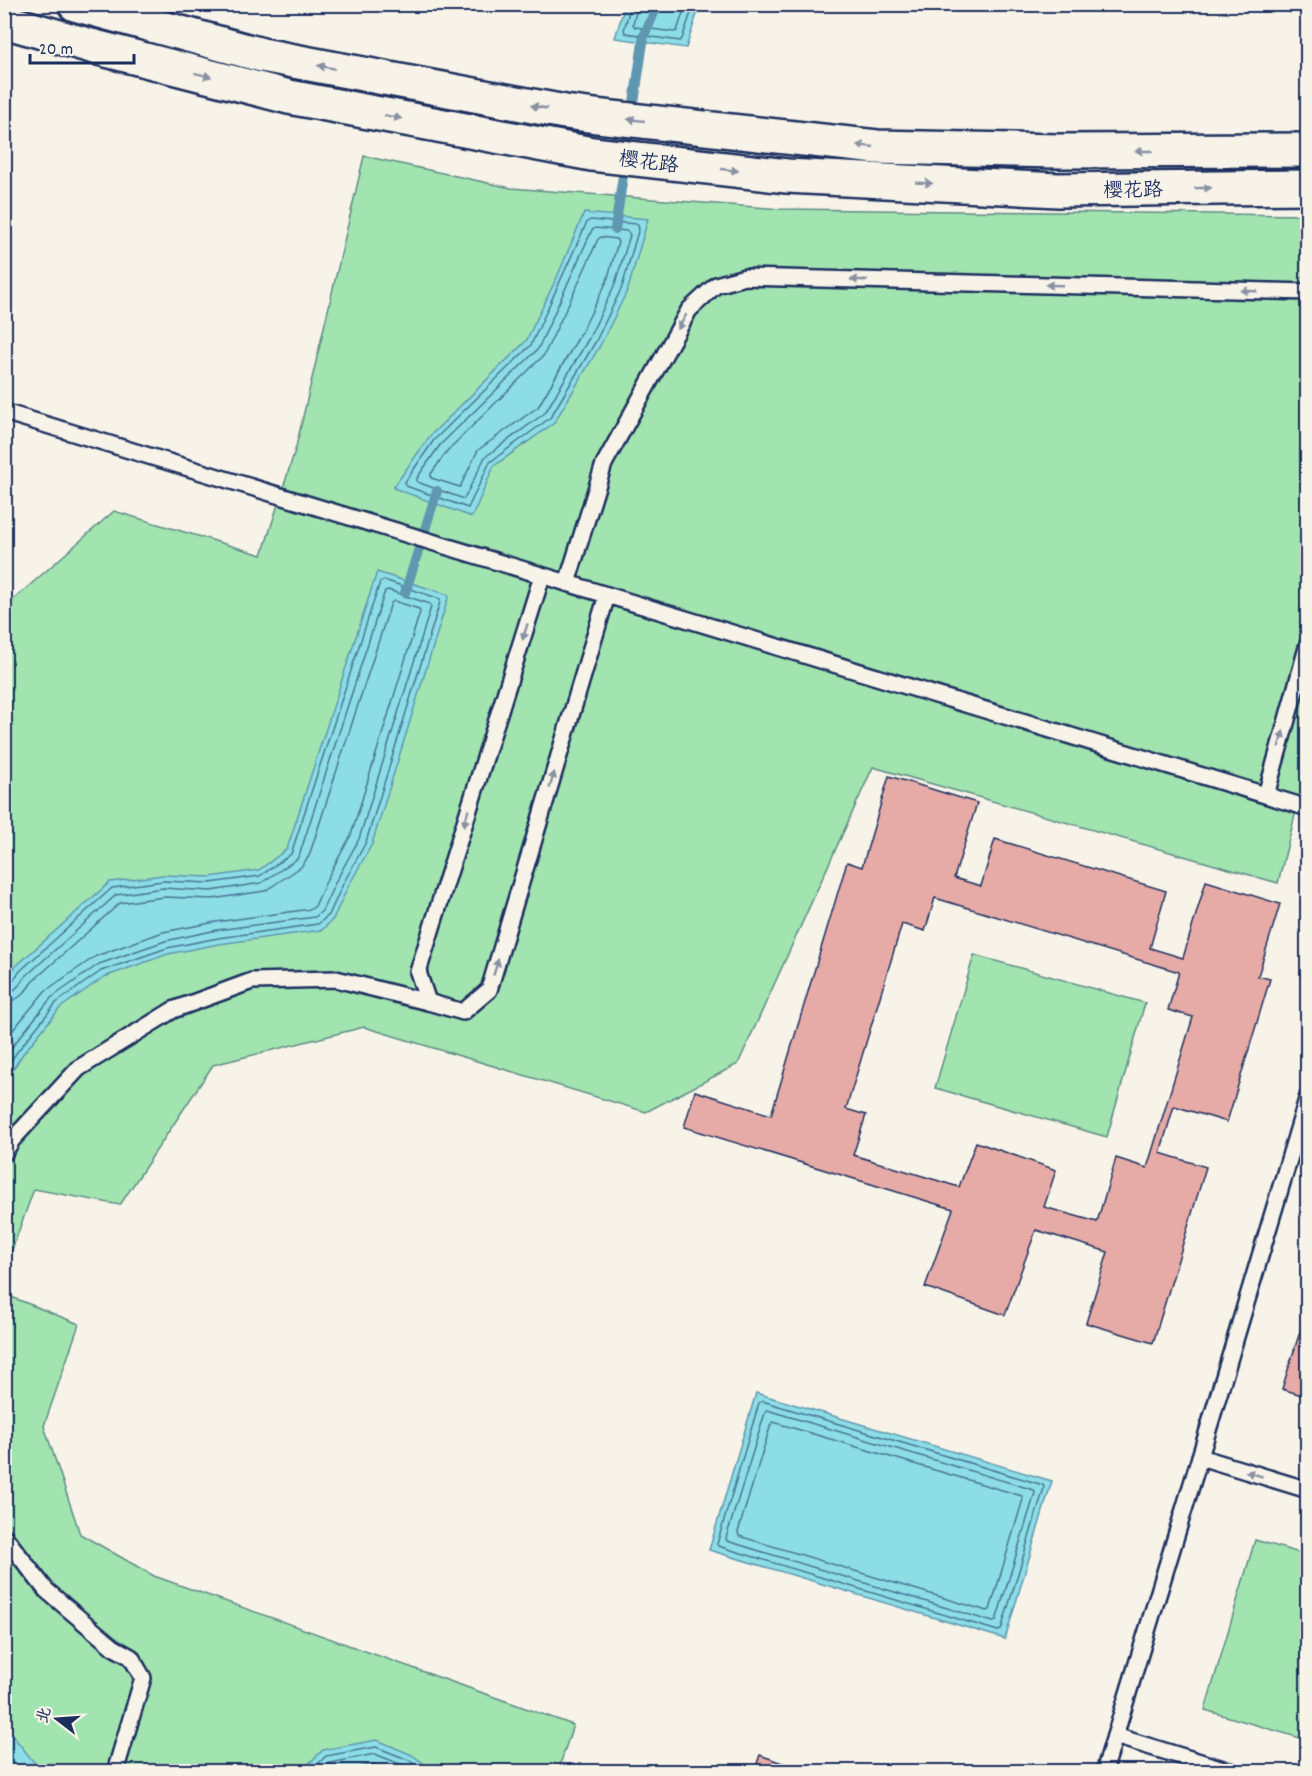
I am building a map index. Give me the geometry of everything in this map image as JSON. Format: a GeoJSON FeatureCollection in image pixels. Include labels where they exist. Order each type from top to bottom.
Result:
{"type":"FeatureCollection","features":[{"type":"Feature","properties":{"kind":"street","name":"樱花路"},"geometry":{"type":"LineString","coordinates":[[75,4],[262,55],[553,110],[596,116],[877,147],[1060,152],[1308,150]]}},
{"type":"Feature","properties":{"kind":"street","name":"樱花路"},"geometry":{"type":"LineString","coordinates":[[4,21],[289,97],[592,154],[787,176],[1058,190],[1308,187]]}},
{"type":"Feature","properties":{"kind":"lane"},"geometry":{"type":"LineString","coordinates":[[567,583],[604,464],[689,310],[716,285],[745,277],[1308,292]]}},
{"type":"Feature","properties":{"kind":"lane"},"geometry":{"type":"LineString","coordinates":[[4,412],[1308,808]]}},
{"type":"Feature","properties":{"kind":"lane"},"geometry":{"type":"LineString","coordinates":[[428,1002],[418,972],[542,576]]}},
{"type":"Feature","properties":{"kind":"lane"},"geometry":{"type":"LineString","coordinates":[[4,1153],[12,1140],[79,1068],[173,1010],[252,981],[336,979],[463,1012],[489,990],[607,596]]}},
{"type":"Feature","properties":{"kind":"lane"},"geometry":{"type":"LineString","coordinates":[[1266,795],[1308,644]]}},
{"type":"Feature","properties":{"kind":"lane"},"geometry":{"type":"LineString","coordinates":[[1104,1772],[1308,1096]]}},
{"type":"Feature","properties":{"kind":"lane"},"geometry":{"type":"LineString","coordinates":[[1200,1457],[1308,1490]]}},
{"type":"Feature","properties":{"kind":"lane"},"geometry":{"type":"LineString","coordinates":[[4,1536],[46,1590],[113,1647],[131,1657],[143,1677],[116,1772]]}},
{"type":"Feature","properties":{"kind":"lane"},"geometry":{"type":"LineString","coordinates":[[1115,1736],[1233,1772]]}},
{"type":"Feature","properties":{"kind":"green space"},"geometry":{"type":"Polygon","coordinates":[[[364,156],[511,188],[781,209],[1307,215],[1308,763],[1278,883],[873,767],[738,1064],[646,1112],[364,1027],[213,1065],[120,1205],[34,1189],[5,1269],[5,607],[114,511],[262,555],[296,447],[364,156]]]}},
{"type":"Feature","properties":{"kind":"green space"},"geometry":{"type":"Polygon","coordinates":[[[974,955],[1145,1003],[1107,1137],[935,1088],[974,955]]]}},
{"type":"Feature","properties":{"kind":"green space"},"geometry":{"type":"Polygon","coordinates":[[[4,1294],[79,1324],[44,1426],[80,1534],[154,1576],[573,1725],[558,1771],[5,1771],[4,1294]]]}},
{"type":"Feature","properties":{"kind":"green space"},"geometry":{"type":"Polygon","coordinates":[[[1255,1540],[1307,1555],[1307,1740],[1205,1710],[1255,1540]]]}},
{"type":"Feature","properties":{"kind":"water"},"geometry":{"type":"Polygon","coordinates":[[[625,4],[700,5],[686,48],[615,38],[625,4]]]}},
{"type":"Feature","properties":{"kind":"water"},"geometry":{"type":"Polygon","coordinates":[[[584,213],[648,219],[628,289],[601,344],[554,423],[494,466],[472,517],[393,488],[430,436],[526,341],[558,275],[584,213]]]}},
{"type":"Feature","properties":{"kind":"water"},"geometry":{"type":"Polygon","coordinates":[[[377,572],[449,595],[372,844],[333,919],[322,930],[219,944],[168,954],[104,977],[60,1008],[22,1055],[5,1082],[5,983],[15,967],[110,882],[163,875],[210,877],[259,870],[287,849],[377,572]]]}},
{"type":"Feature","properties":{"kind":"water"},"geometry":{"type":"Polygon","coordinates":[[[756,1393],[1052,1481],[1005,1639],[709,1550],[756,1393]]]}},
{"type":"Feature","properties":{"kind":"water"},"geometry":{"type":"Polygon","coordinates":[[[5,1726],[41,1771],[5,1771],[5,1726]]]}},
{"type":"Feature","properties":{"kind":"water"},"geometry":{"type":"Polygon","coordinates":[[[377,1740],[412,1755],[434,1771],[301,1771],[323,1750],[377,1740]]]}},
{"type":"Feature","properties":{"kind":"building"},"geometry":{"type":"Polygon","coordinates":[[[1281,4],[1308,4],[1308,12],[1301,10],[1289,12],[1281,4]]]}},
{"type":"Feature","properties":{"kind":"building"},"geometry":{"type":"Polygon","coordinates":[[[889,776],[977,803],[954,878],[981,886],[995,839],[1166,891],[1150,948],[1183,958],[1206,881],[1280,904],[1258,976],[1270,979],[1227,1122],[1174,1106],[1160,1153],[1206,1167],[1153,1343],[1086,1323],[1108,1252],[1036,1230],[1005,1315],[925,1287],[953,1209],[684,1127],[695,1091],[771,1115],[847,862],[862,867],[889,776]],[[935,898],[925,931],[902,924],[846,1109],[866,1115],[853,1155],[959,1187],[976,1142],[1056,1170],[1044,1207],[1097,1222],[1116,1158],[1147,1168],[1193,1017],[1168,1010],[1179,972],[935,898]]]}},
{"type":"Feature","properties":{"kind":"building"},"geometry":{"type":"Polygon","coordinates":[[[1308,1306],[1308,1397],[1282,1389],[1308,1306]]]}},
{"type":"Feature","properties":{"kind":"building"},"geometry":{"type":"Polygon","coordinates":[[[760,1755],[807,1772],[754,1772],[760,1755]]]}},
{"type":"Feature","properties":{"kind":"waterway"},"geometry":{"type":"LineString","coordinates":[[615,229],[644,36],[658,4]]}},
{"type":"Feature","properties":{"kind":"waterway"},"geometry":{"type":"LineString","coordinates":[[405,593],[437,491]]}}]}
